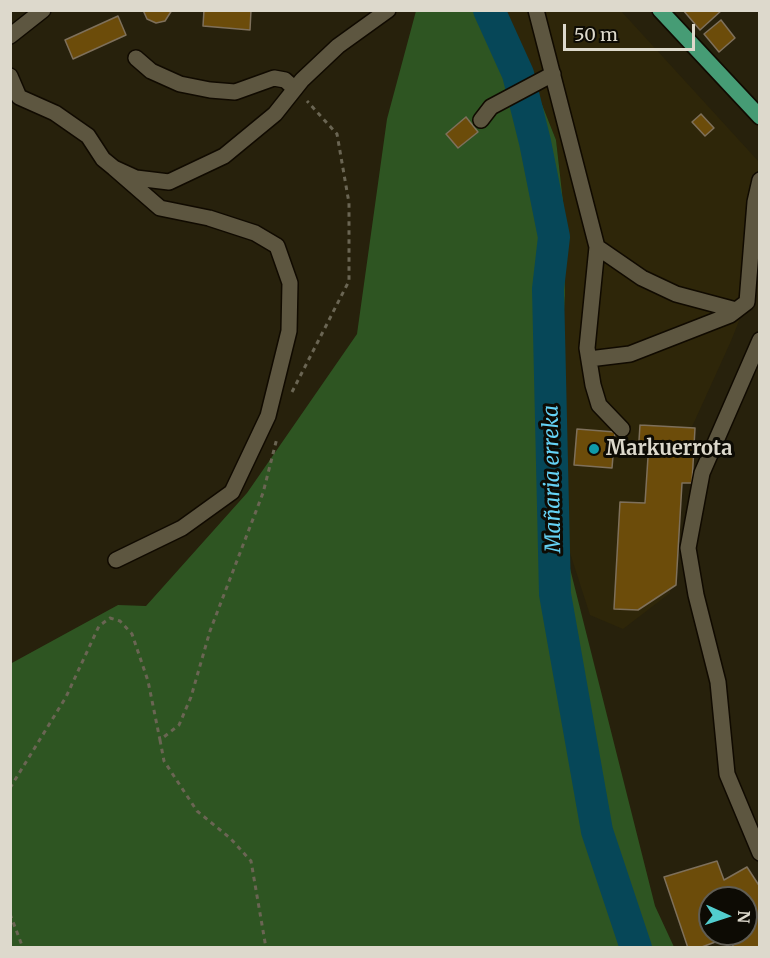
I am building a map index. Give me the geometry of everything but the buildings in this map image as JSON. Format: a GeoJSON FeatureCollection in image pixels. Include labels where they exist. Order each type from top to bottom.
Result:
{"type":"FeatureCollection","features":[{"type":"Feature","properties":{"kind":"main road"},"geometry":{"type":"LineString","coordinates":[[660,10],[759,117]]}},
{"type":"Feature","properties":{"kind":"street"},"geometry":{"type":"LineString","coordinates":[[114,168],[136,178],[169,182],[224,156],[276,114],[295,89],[338,46],[388,10]]}},
{"type":"Feature","properties":{"kind":"street"},"geometry":{"type":"LineString","coordinates":[[536,10],[597,247],[587,348],[589,359],[599,405],[622,429]]}},
{"type":"Feature","properties":{"kind":"street"},"geometry":{"type":"LineString","coordinates":[[10,36],[40,11]]}},
{"type":"Feature","properties":{"kind":"street"},"geometry":{"type":"LineString","coordinates":[[136,58],[151,71],[180,84],[210,90],[235,92],[274,78],[285,80],[295,89]]}},
{"type":"Feature","properties":{"kind":"street"},"geometry":{"type":"LineString","coordinates":[[481,120],[491,107],[553,74]]}},
{"type":"Feature","properties":{"kind":"street"},"geometry":{"type":"LineString","coordinates":[[10,76],[19,97],[55,113],[88,136],[103,159],[160,208],[209,218],[255,233],[277,246],[290,283],[289,331],[268,416],[232,492],[182,528],[116,560]]}},
{"type":"Feature","properties":{"kind":"street"},"geometry":{"type":"LineString","coordinates":[[589,359],[630,354],[736,310],[747,302],[754,202],[759,180]]}},
{"type":"Feature","properties":{"kind":"street"},"geometry":{"type":"LineString","coordinates":[[597,247],[642,278],[676,294],[736,310]]}},
{"type":"Feature","properties":{"kind":"street"},"geometry":{"type":"LineString","coordinates":[[759,339],[702,473],[688,548],[696,595],[718,682],[727,774],[759,853]]}},
{"type":"Feature","properties":{"kind":"path"},"geometry":{"type":"LineString","coordinates":[[160,740],[164,761],[197,811],[230,838],[251,861],[266,948]]}},
{"type":"Feature","properties":{"kind":"path"},"geometry":{"type":"LineString","coordinates":[[10,914],[23,948]]}},
{"type":"Feature","properties":{"kind":"shaded area"},"geometry":{"type":"Polygon","coordinates":[[[505,11],[621,11],[759,162],[759,271],[731,341],[676,462],[670,593],[623,629],[590,615],[552,497],[565,295],[564,209],[556,140],[505,11]]]}},
{"type":"Feature","properties":{"kind":"green space"},"geometry":{"type":"Polygon","coordinates":[[[416,11],[505,11],[556,140],[564,210],[565,295],[552,497],[655,906],[674,947],[11,947],[10,664],[118,605],[146,606],[247,493],[357,334],[387,119],[416,11]]]}},
{"type":"Feature","properties":{"kind":"waterway","name":"Mañaria erreka"},"geometry":{"type":"LineString","coordinates":[[489,10],[518,74],[535,142],[554,237],[548,289],[555,594],[597,831],[636,948]]}},
{"type":"Feature","properties":{"kind":"place","name":"Markuerrota"},"geometry":{"type":"Point","coordinates":[594,449]}}]}
